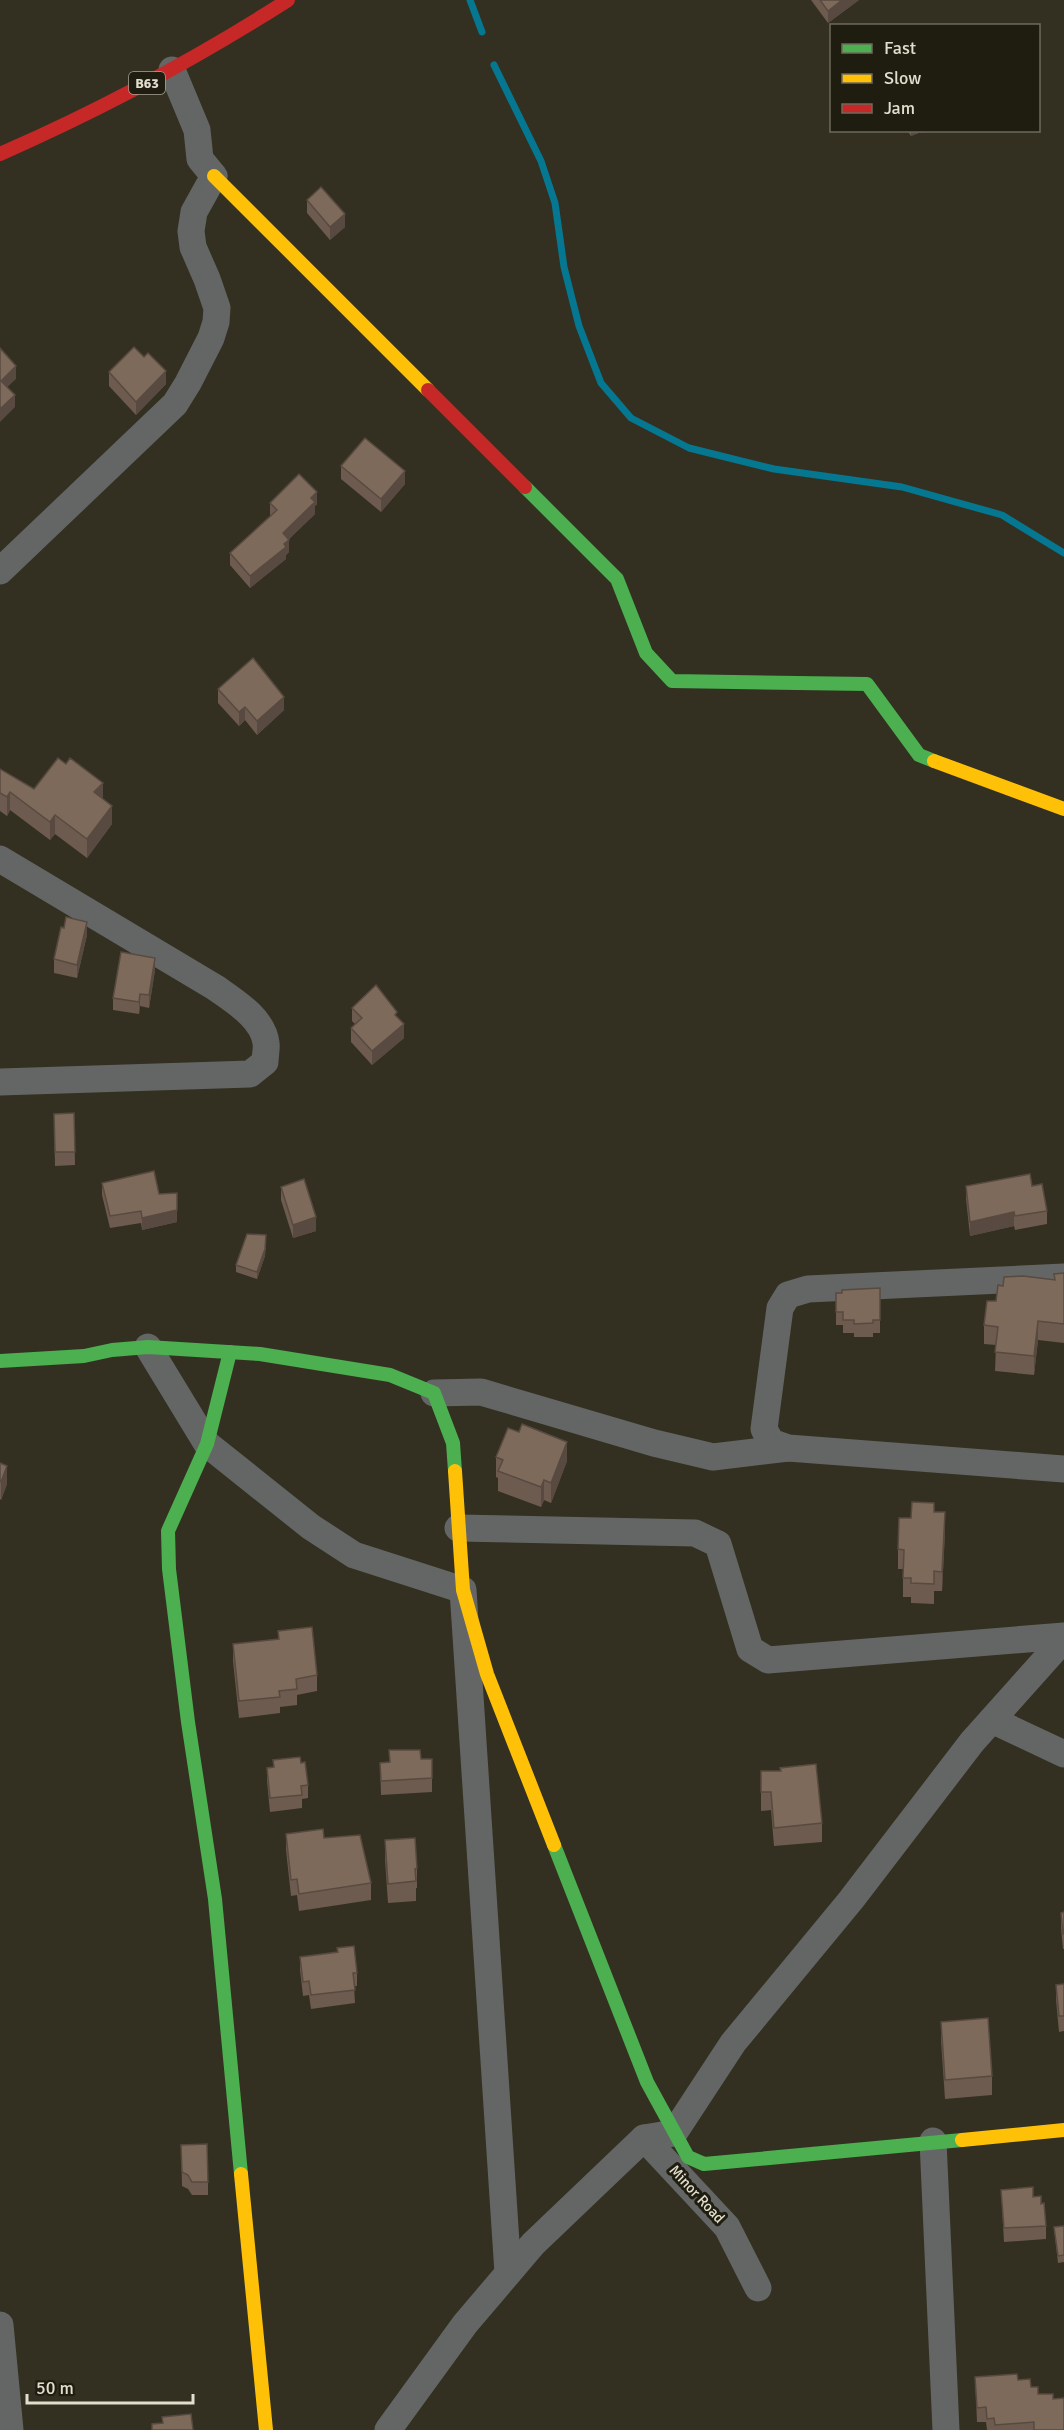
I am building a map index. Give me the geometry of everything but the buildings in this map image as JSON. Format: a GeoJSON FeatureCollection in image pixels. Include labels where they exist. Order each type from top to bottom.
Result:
{"type":"FeatureCollection","features":[{"type":"Feature","properties":{"kind":"main road","name":"B63"},"geometry":{"type":"LineString","coordinates":[[0,154],[45,135],[172,70],[288,0]]}},
{"type":"Feature","properties":{"kind":"main road"},"geometry":{"type":"LineString","coordinates":[[214,176],[617,579],[646,653],[672,681],[867,684],[919,755],[1064,809]]}},
{"type":"Feature","properties":{"kind":"main road"},"geometry":{"type":"LineString","coordinates":[[0,1361],[84,1356],[112,1350],[148,1347],[260,1354],[390,1375],[434,1393],[453,1443],[463,1590],[491,1685],[647,2082],[688,2157],[704,2164],[1064,2130]]}},
{"type":"Feature","properties":{"kind":"main road"},"geometry":{"type":"LineString","coordinates":[[230,1352],[207,1444],[168,1531],[169,1569],[188,1722],[215,1899],[266,2430]]}},
{"type":"Feature","properties":{"kind":"street"},"geometry":{"type":"LineString","coordinates":[[0,571],[175,404],[212,338],[217,308],[207,279],[192,248],[191,231],[194,212],[214,176],[200,159],[197,130],[187,101],[172,70]]}},
{"type":"Feature","properties":{"kind":"street"},"geometry":{"type":"LineString","coordinates":[[0,859],[216,988],[243,1007],[258,1025],[266,1041],[265,1062],[250,1074],[0,1082]]}},
{"type":"Feature","properties":{"kind":"street"},"geometry":{"type":"LineString","coordinates":[[789,1448],[771,1442],[764,1429],[780,1308],[788,1295],[808,1289],[1064,1277]]}},
{"type":"Feature","properties":{"kind":"street"},"geometry":{"type":"LineString","coordinates":[[148,1347],[207,1444],[311,1527],[354,1555],[463,1590],[508,2273]]}},
{"type":"Feature","properties":{"kind":"street"},"geometry":{"type":"LineString","coordinates":[[434,1393],[481,1392],[654,1443],[713,1457],[789,1448],[1064,1469]]}},
{"type":"Feature","properties":{"kind":"street"},"geometry":{"type":"LineString","coordinates":[[458,1528],[695,1533],[717,1544],[750,1649],[768,1660],[1064,1638]]}},
{"type":"Feature","properties":{"kind":"street"},"geometry":{"type":"LineString","coordinates":[[388,2430],[465,2324],[533,2244],[644,2138],[674,2133],[733,2043],[850,1900],[972,1742],[1064,1638]]}},
{"type":"Feature","properties":{"kind":"street"},"geometry":{"type":"LineString","coordinates":[[992,1720],[1064,1754]]}},
{"type":"Feature","properties":{"kind":"street","name":"Minor Road"},"geometry":{"type":"LineString","coordinates":[[644,2138],[727,2227],[758,2288]]}},
{"type":"Feature","properties":{"kind":"street"},"geometry":{"type":"LineString","coordinates":[[933,2141],[946,2430]]}},
{"type":"Feature","properties":{"kind":"street"},"geometry":{"type":"LineString","coordinates":[[0,2325],[10,2430]]}},
{"type":"Feature","properties":{"kind":"waterway"},"geometry":{"type":"LineString","coordinates":[[470,0],[482,32]]}},
{"type":"Feature","properties":{"kind":"waterway"},"geometry":{"type":"LineString","coordinates":[[494,65],[541,161],[555,203],[564,267],[579,326],[601,383],[631,418],[689,448],[774,469],[902,487],[1002,515],[1064,553]]}},
{"type":"Feature","properties":{"kind":"traffic: fast"},"geometry":{"type":"LineString","coordinates":[[525,487],[617,579],[646,653],[672,681],[867,684],[919,755],[934,761]]}},
{"type":"Feature","properties":{"kind":"traffic: fast"},"geometry":{"type":"LineString","coordinates":[[0,1361],[84,1356],[112,1350],[148,1347],[260,1354],[390,1375],[434,1393],[453,1443],[455,1471]]}},
{"type":"Feature","properties":{"kind":"traffic: fast"},"geometry":{"type":"LineString","coordinates":[[230,1352],[207,1444],[168,1531],[169,1569],[188,1722],[215,1899],[241,2174]]}},
{"type":"Feature","properties":{"kind":"traffic: fast"},"geometry":{"type":"LineString","coordinates":[[554,1845],[647,2082],[688,2157],[704,2164],[962,2140]]}},
{"type":"Feature","properties":{"kind":"traffic: slow"},"geometry":{"type":"LineString","coordinates":[[214,176],[428,390]]}},
{"type":"Feature","properties":{"kind":"traffic: slow"},"geometry":{"type":"LineString","coordinates":[[934,761],[1064,809]]}},
{"type":"Feature","properties":{"kind":"traffic: slow"},"geometry":{"type":"LineString","coordinates":[[455,1471],[463,1590],[487,1674],[554,1845]]}},
{"type":"Feature","properties":{"kind":"traffic: slow"},"geometry":{"type":"LineString","coordinates":[[962,2140],[1064,2130]]}},
{"type":"Feature","properties":{"kind":"traffic: slow"},"geometry":{"type":"LineString","coordinates":[[241,2174],[266,2430]]}},
{"type":"Feature","properties":{"kind":"traffic: jam"},"geometry":{"type":"LineString","coordinates":[[0,154],[147,83],[288,0]]}},
{"type":"Feature","properties":{"kind":"traffic: jam"},"geometry":{"type":"LineString","coordinates":[[428,390],[525,487]]}}]}
